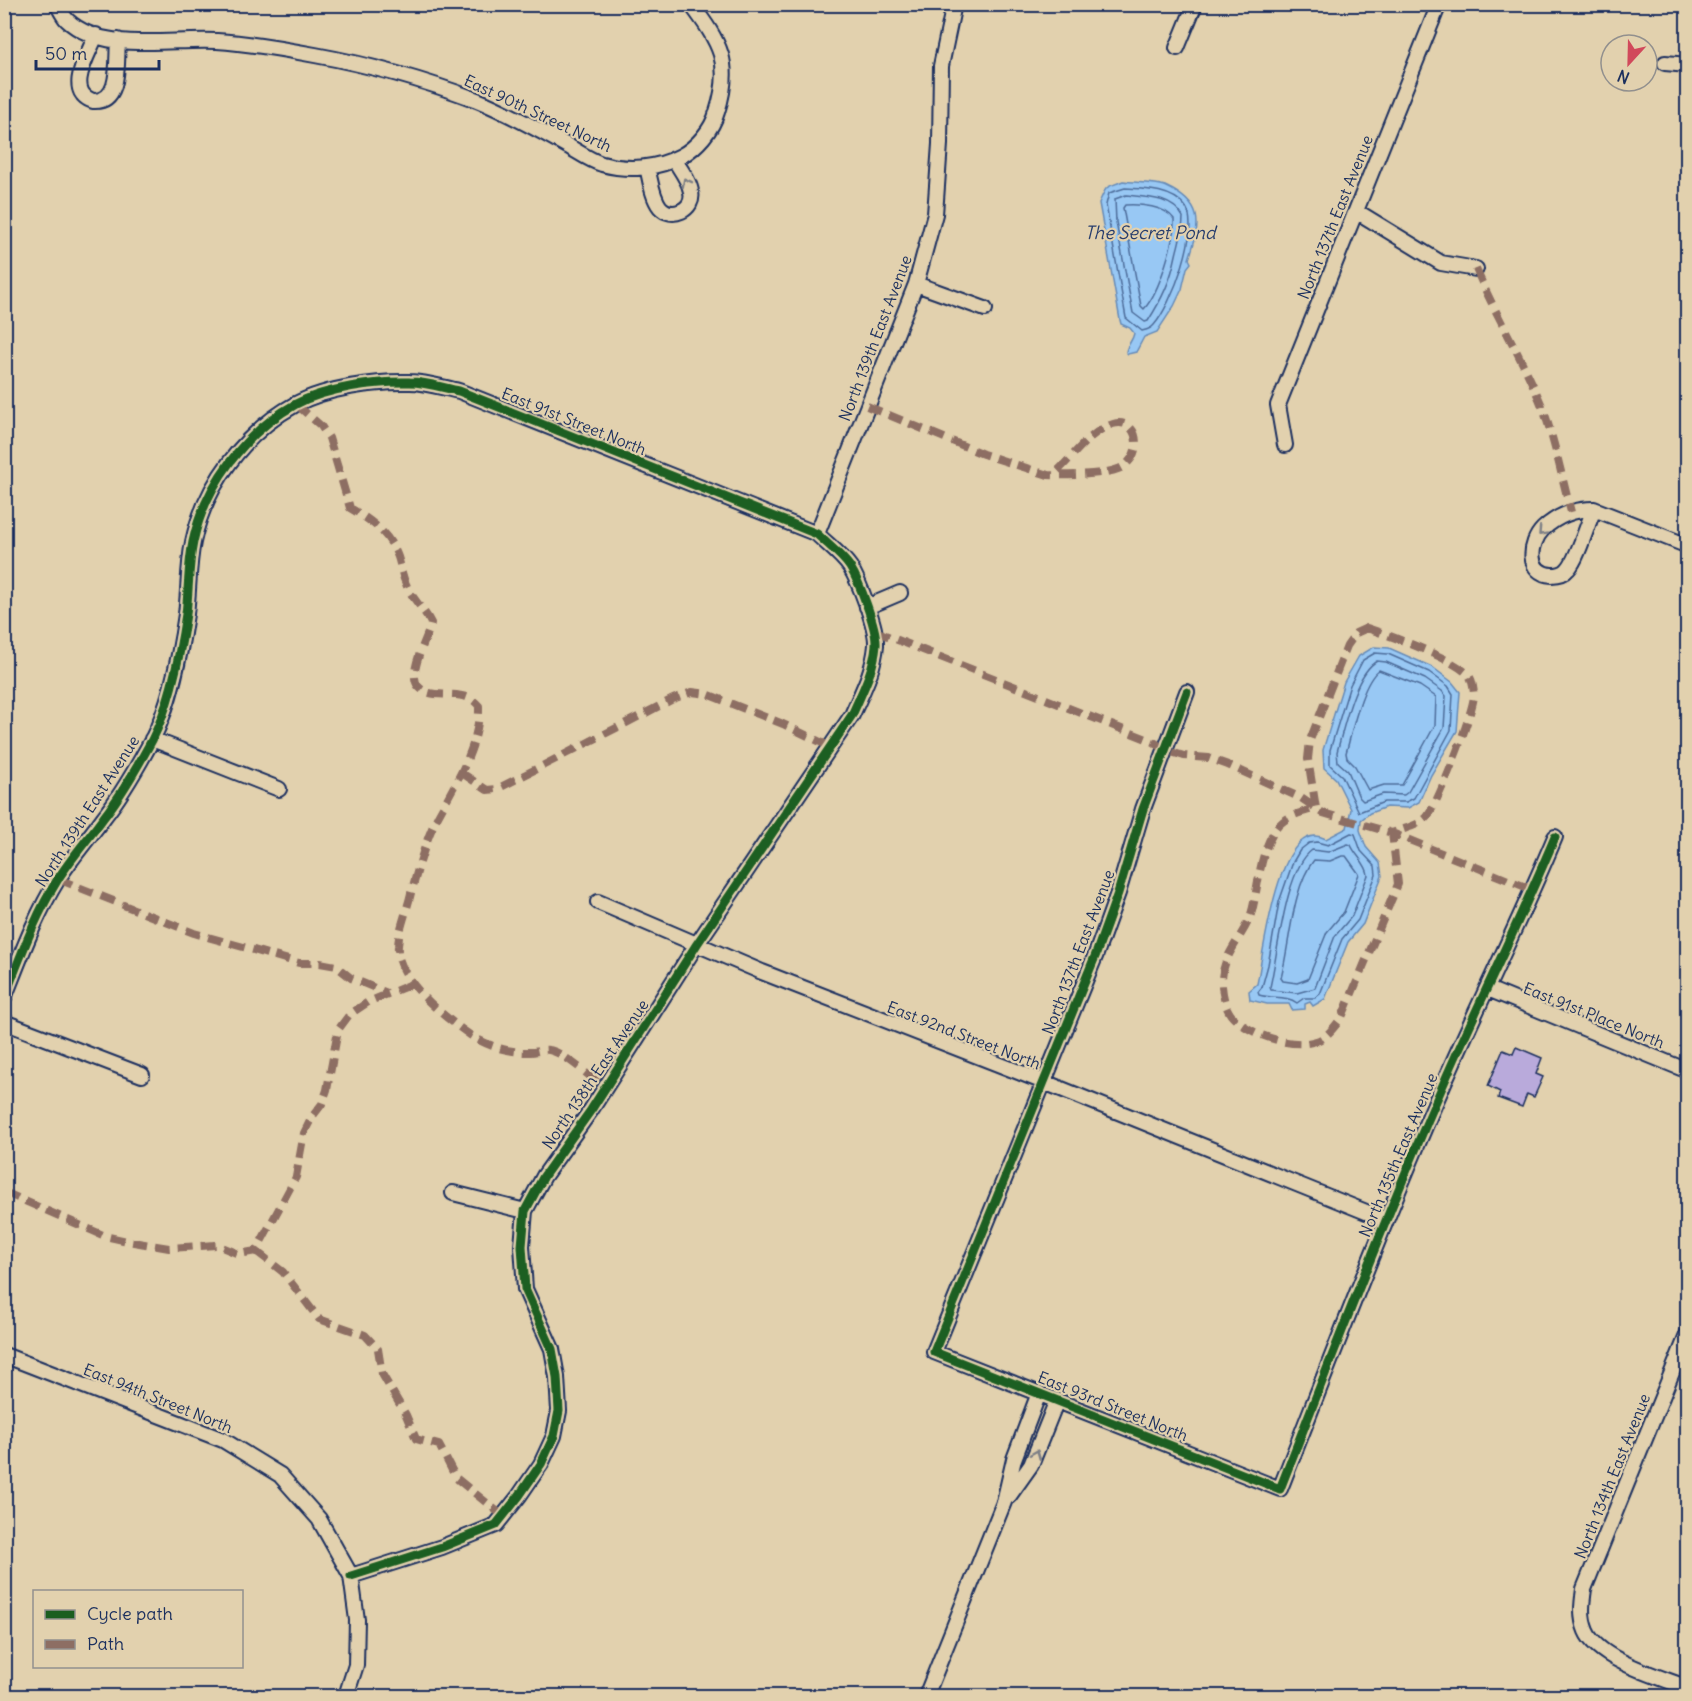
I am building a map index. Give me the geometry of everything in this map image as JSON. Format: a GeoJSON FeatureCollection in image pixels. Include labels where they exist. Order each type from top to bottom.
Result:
{"type":"FeatureCollection","features":[{"type":"Feature","properties":{"kind":"street","name":"East 90th Street North"},"geometry":{"type":"LineString","coordinates":[[57,4],[66,19],[96,35],[118,40],[216,40],[280,48],[350,61],[423,81],[479,101],[600,164],[631,168],[668,162]]}},
{"type":"Feature","properties":{"kind":"street"},"geometry":{"type":"LineString","coordinates":[[647,167],[660,207],[667,212],[678,213],[687,207],[691,201],[692,192],[668,162],[692,150],[714,122],[724,92],[723,58],[710,30],[691,4]]}},
{"type":"Feature","properties":{"kind":"street","name":"North 139th East Avenue"},"geometry":{"type":"LineString","coordinates":[[817,534],[916,284],[934,214],[940,144],[941,66],[954,4]]}},
{"type":"Feature","properties":{"kind":"street"},"geometry":{"type":"LineString","coordinates":[[1178,48],[1195,4]]}},
{"type":"Feature","properties":{"kind":"street","name":"North 137th East Avenue"},"geometry":{"type":"LineString","coordinates":[[1285,445],[1278,405],[1439,4]]}},
{"type":"Feature","properties":{"kind":"street"},"geometry":{"type":"LineString","coordinates":[[96,35],[78,83],[83,96],[93,101],[104,100],[113,90],[118,40]]}},
{"type":"Feature","properties":{"kind":"street"},"geometry":{"type":"LineString","coordinates":[[1665,63],[1688,65]]}},
{"type":"Feature","properties":{"kind":"street"},"geometry":{"type":"LineString","coordinates":[[1356,211],[1441,263],[1476,269]]}},
{"type":"Feature","properties":{"kind":"street"},"geometry":{"type":"LineString","coordinates":[[916,284],[986,309]]}},
{"type":"Feature","properties":{"kind":"street","name":"East 91st Street North"},"geometry":{"type":"LineString","coordinates":[[311,397],[367,383],[413,382],[459,391],[817,534]]}},
{"type":"Feature","properties":{"kind":"street","name":"North 139th East Avenue"},"geometry":{"type":"LineString","coordinates":[[4,998],[34,924],[58,879],[105,816],[152,739],[165,706],[182,636],[194,540],[214,485],[243,447],[270,421],[311,397]]}},
{"type":"Feature","properties":{"kind":"street"},"geometry":{"type":"LineString","coordinates":[[1594,509],[1570,568],[1562,574],[1549,575],[1540,572],[1531,556],[1534,542],[1542,530],[1571,512],[1594,509],[1688,546]]}},
{"type":"Feature","properties":{"kind":"street","name":"North 138th East Avenue"},"geometry":{"type":"LineString","coordinates":[[351,1576],[442,1547],[495,1525],[541,1464],[554,1436],[559,1411],[557,1377],[552,1349],[525,1289],[522,1246],[525,1211],[544,1176],[591,1110],[697,944],[852,715],[869,679],[876,645],[875,631],[867,607],[849,566],[817,534]]}},
{"type":"Feature","properties":{"kind":"street"},"geometry":{"type":"LineString","coordinates":[[867,607],[900,593]]}},
{"type":"Feature","properties":{"kind":"street","name":"North 137th East Avenue"},"geometry":{"type":"LineString","coordinates":[[934,1352],[1096,954],[1118,893],[1143,809],[1187,692]]}},
{"type":"Feature","properties":{"kind":"street"},"geometry":{"type":"LineString","coordinates":[[152,739],[279,789]]}},
{"type":"Feature","properties":{"kind":"street","name":"North 135th East Avenue"},"geometry":{"type":"LineString","coordinates":[[1280,1489],[1386,1220],[1444,1083],[1555,837]]}},
{"type":"Feature","properties":{"kind":"street","name":"East 92nd Street North"},"geometry":{"type":"LineString","coordinates":[[598,902],[762,972],[1044,1082],[1386,1220]]}},
{"type":"Feature","properties":{"kind":"street","name":"East 91st Place North"},"geometry":{"type":"LineString","coordinates":[[1488,989],[1688,1071]]}},
{"type":"Feature","properties":{"kind":"street"},"geometry":{"type":"LineString","coordinates":[[4,1022],[142,1075]]}},
{"type":"Feature","properties":{"kind":"street"},"geometry":{"type":"LineString","coordinates":[[453,1193],[525,1211]]}},
{"type":"Feature","properties":{"kind":"street","name":"North 134th East Avenue"},"geometry":{"type":"LineString","coordinates":[[1688,1333],[1584,1589],[1582,1611],[1586,1633],[1597,1646],[1617,1659],[1688,1688]]}},
{"type":"Feature","properties":{"kind":"street","name":"East 93rd Street North"},"geometry":{"type":"LineString","coordinates":[[934,1352],[1280,1489]]}},
{"type":"Feature","properties":{"kind":"street","name":"East 94th Street North"},"geometry":{"type":"LineString","coordinates":[[4,1355],[223,1440],[280,1475],[319,1519],[351,1576]]}},
{"type":"Feature","properties":{"kind":"street"},"geometry":{"type":"LineString","coordinates":[[926,1696],[1004,1502],[1014,1459],[1039,1393]]}},
{"type":"Feature","properties":{"kind":"street"},"geometry":{"type":"LineString","coordinates":[[1004,1502],[1031,1465],[1057,1400]]}},
{"type":"Feature","properties":{"kind":"street"},"geometry":{"type":"LineString","coordinates":[[346,1696],[356,1665],[357,1620],[351,1576]]}},
{"type":"Feature","properties":{"kind":"water","name":"The Secret Pond"},"geometry":{"type":"Polygon","coordinates":[[[1123,181],[1161,185],[1178,193],[1193,208],[1197,225],[1189,259],[1191,263],[1187,268],[1182,289],[1174,306],[1157,332],[1144,337],[1136,352],[1128,354],[1126,352],[1134,333],[1130,328],[1121,324],[1099,203],[1107,188],[1123,181]]]}},
{"type":"Feature","properties":{"kind":"water"},"geometry":{"type":"Polygon","coordinates":[[[1374,647],[1389,648],[1432,667],[1452,682],[1460,692],[1457,731],[1431,775],[1419,802],[1408,808],[1386,807],[1370,813],[1361,820],[1360,830],[1366,847],[1380,863],[1382,876],[1363,924],[1348,942],[1325,999],[1313,1006],[1310,1002],[1305,1004],[1305,1009],[1292,1010],[1289,1004],[1267,1004],[1250,1000],[1249,991],[1257,984],[1276,892],[1285,867],[1296,847],[1310,837],[1326,839],[1347,828],[1351,809],[1336,779],[1324,768],[1323,750],[1344,682],[1359,656],[1374,647]]]}},
{"type":"Feature","properties":{"kind":"building"},"geometry":{"type":"Polygon","coordinates":[[[1516,1047],[1542,1058],[1536,1074],[1543,1077],[1534,1097],[1527,1094],[1522,1107],[1498,1098],[1500,1092],[1488,1086],[1503,1050],[1513,1054],[1516,1047]]]}},
{"type":"Feature","properties":{"kind":"marked path"},"geometry":{"type":"LineString","coordinates":[[1476,269],[1542,406],[1571,512]]}},
{"type":"Feature","properties":{"kind":"marked path"},"geometry":{"type":"LineString","coordinates":[[296,404],[321,426],[329,438],[350,508],[372,523],[390,541],[398,557],[403,578],[431,623],[416,664],[415,680],[418,686],[431,693],[465,696],[479,706],[476,735],[472,748],[431,831],[420,862],[401,927],[398,946],[399,959],[413,984],[424,996],[448,1019],[470,1035],[507,1050],[555,1052],[605,1088]]}},
{"type":"Feature","properties":{"kind":"marked path"},"geometry":{"type":"LineString","coordinates":[[867,406],[983,454],[1048,475],[1073,475],[1093,474],[1118,469],[1127,464],[1132,457],[1136,440],[1134,432],[1122,423],[1104,428],[1088,439],[1060,469],[1053,475]]}},
{"type":"Feature","properties":{"kind":"marked path"},"geometry":{"type":"LineString","coordinates":[[1367,628],[1452,663],[1470,677],[1474,695],[1454,758],[1431,810],[1426,818],[1418,823],[1392,833],[1398,884],[1342,1017],[1324,1037],[1316,1041],[1285,1042],[1262,1035],[1242,1025],[1232,1016],[1224,999],[1222,975],[1252,911],[1261,866],[1273,834],[1287,819],[1316,808],[1308,759],[1310,740],[1347,646],[1356,633],[1367,628]]}},
{"type":"Feature","properties":{"kind":"marked path"},"geometry":{"type":"LineString","coordinates":[[875,631],[1154,742],[1165,750],[1184,756],[1209,758],[1228,765],[1301,798],[1323,813],[1392,833],[1533,890]]}},
{"type":"Feature","properties":{"kind":"marked path"},"geometry":{"type":"LineString","coordinates":[[462,773],[487,790],[497,789],[673,699],[692,692],[707,694],[783,724],[831,747]]}},
{"type":"Feature","properties":{"kind":"marked path"},"geometry":{"type":"LineString","coordinates":[[58,879],[194,933],[299,963],[336,966],[351,978],[387,993]]}},
{"type":"Feature","properties":{"kind":"marked path"},"geometry":{"type":"LineString","coordinates":[[4,1192],[105,1236],[169,1248],[217,1245],[239,1254],[256,1251],[296,1177],[304,1133],[322,1104],[327,1090],[338,1030],[349,1015],[368,1002],[412,984]]}},
{"type":"Feature","properties":{"kind":"marked path"},"geometry":{"type":"LineString","coordinates":[[256,1251],[283,1272],[319,1319],[365,1335],[378,1349],[382,1374],[406,1415],[416,1439],[439,1445],[456,1478],[503,1516]]}},
{"type":"Feature","properties":{"kind":"cycle path"},"geometry":{"type":"LineString","coordinates":[[4,998],[28,937],[50,893],[69,863],[111,808],[159,726],[178,662],[186,614],[193,542],[207,500],[217,481],[244,445],[260,429],[296,404],[336,390],[382,383],[416,382],[459,391],[817,534],[850,567],[867,605],[876,637],[875,654],[870,672],[852,715],[697,944],[591,1110],[544,1176],[525,1211],[522,1246],[525,1289],[552,1349],[557,1377],[559,1411],[554,1436],[541,1464],[496,1525],[442,1547],[351,1576]]}},
{"type":"Feature","properties":{"kind":"cycle path"},"geometry":{"type":"LineString","coordinates":[[1187,692],[1143,809],[1118,893],[1096,954],[934,1352],[1280,1489],[1422,1135],[1555,837]]}}]}
